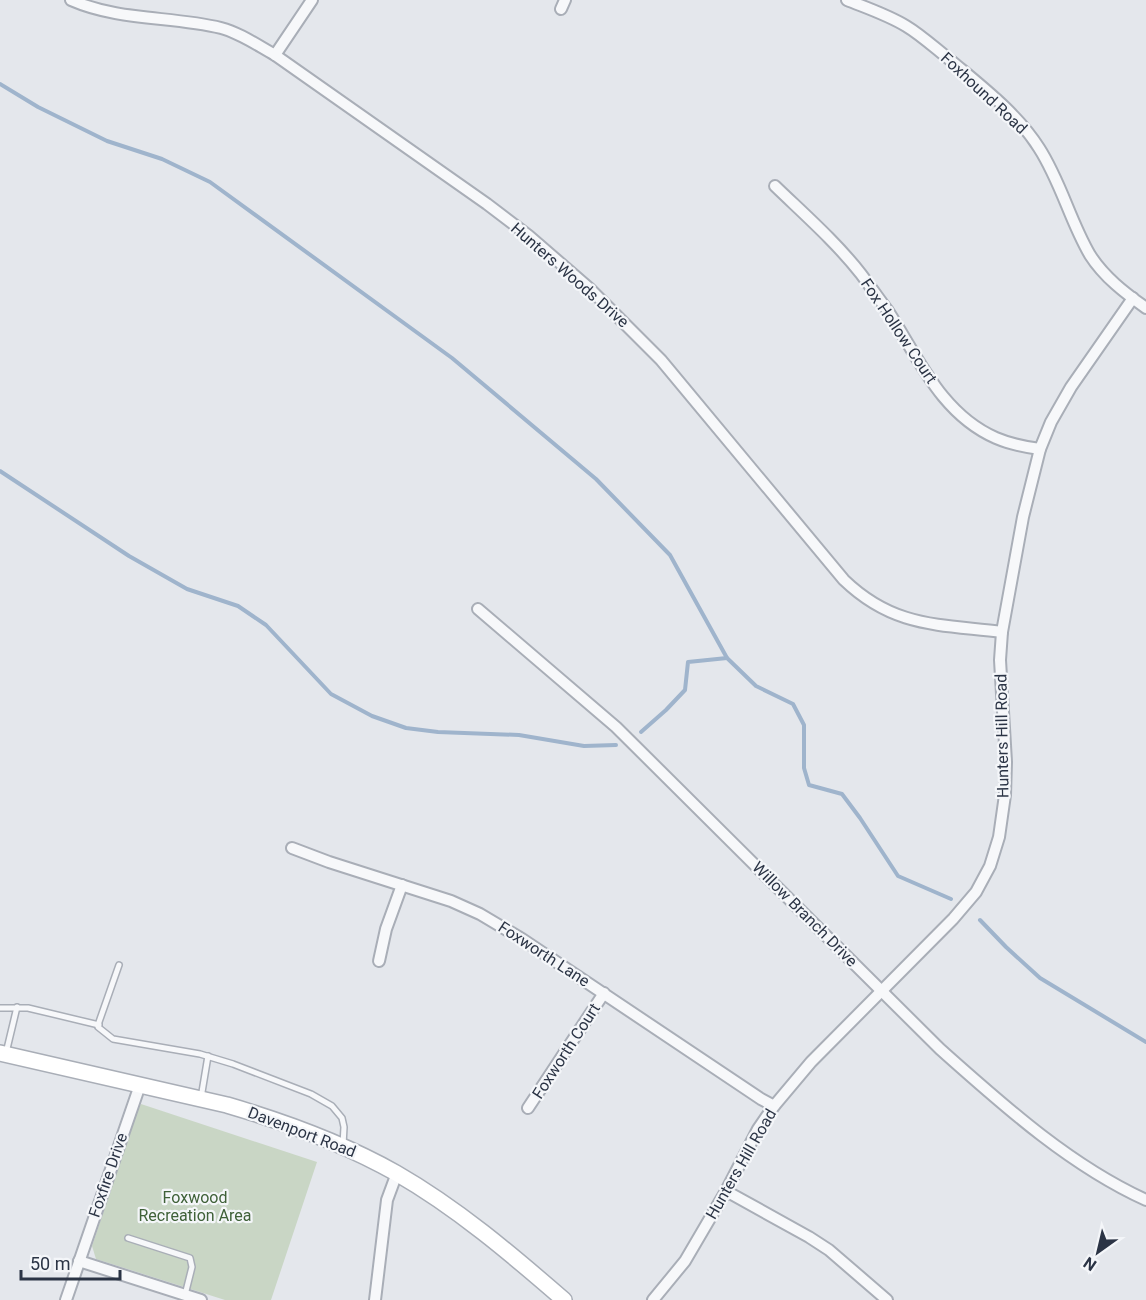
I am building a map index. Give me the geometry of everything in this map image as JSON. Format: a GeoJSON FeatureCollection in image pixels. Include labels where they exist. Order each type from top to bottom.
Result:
{"type":"FeatureCollection","features":[{"type":"Feature","properties":{"kind":"street","name":"Hunters Woods Drive"},"geometry":{"type":"LineString","coordinates":[[71,0],[108,12],[220,28],[244,37],[275,55],[487,204],[529,236],[589,288],[661,360],[844,580],[859,594],[883,609],[907,619],[950,627],[1002,632]]}},
{"type":"Feature","properties":{"kind":"street"},"geometry":{"type":"LineString","coordinates":[[275,55],[312,0]]}},
{"type":"Feature","properties":{"kind":"street","name":"Foxhound Road"},"geometry":{"type":"LineString","coordinates":[[847,0],[890,18],[917,33],[1014,117],[1029,134],[1050,166],[1091,256],[1110,280],[1146,308]]}},
{"type":"Feature","properties":{"kind":"street","name":"Fox Hollow Court"},"geometry":{"type":"LineString","coordinates":[[775,186],[860,273],[888,311],[929,378],[957,412],[974,426],[996,438],[1018,446],[1040,449]]}},
{"type":"Feature","properties":{"kind":"street","name":"Hunters Hill Road"},"geometry":{"type":"LineString","coordinates":[[653,1300],[685,1261],[726,1191],[758,1129],[774,1106],[811,1062],[953,919],[976,892],[995,851],[1005,795],[1006,762],[1000,660],[1002,632],[1023,517],[1040,449],[1051,422],[1071,387],[1133,298]]}},
{"type":"Feature","properties":{"kind":"street","name":"Willow Branch Drive"},"geometry":{"type":"LineString","coordinates":[[478,609],[616,727],[940,1049],[996,1100],[1097,1174],[1146,1200]]}},
{"type":"Feature","properties":{"kind":"street","name":"Foxworth Lane"},"geometry":{"type":"LineString","coordinates":[[292,848],[451,901],[480,914],[522,939],[774,1106]]}},
{"type":"Feature","properties":{"kind":"street"},"geometry":{"type":"LineString","coordinates":[[379,961],[386,929],[402,885]]}},
{"type":"Feature","properties":{"kind":"street","name":"Foxworth Court"},"geometry":{"type":"LineString","coordinates":[[528,1108],[604,993]]}},
{"type":"Feature","properties":{"kind":"street","name":"Davenport Road"},"geometry":{"type":"LineString","coordinates":[[3,1054],[261,1115],[343,1146],[397,1173],[437,1198],[482,1231],[564,1300]]}},
{"type":"Feature","properties":{"kind":"street","name":"Foxfire Drive"},"geometry":{"type":"LineString","coordinates":[[66,1300],[140,1085]]}},
{"type":"Feature","properties":{"kind":"street"},"geometry":{"type":"LineString","coordinates":[[375,1300],[387,1200],[397,1173]]}},
{"type":"Feature","properties":{"kind":"street"},"geometry":{"type":"LineString","coordinates":[[726,1191],[829,1250],[887,1300]]}},
{"type":"Feature","properties":{"kind":"street"},"geometry":{"type":"LineString","coordinates":[[79,1261],[201,1300]]}},
{"type":"Feature","properties":{"kind":"lane"},"geometry":{"type":"LineString","coordinates":[[99,1025],[119,964]]}},
{"type":"Feature","properties":{"kind":"lane"},"geometry":{"type":"LineString","coordinates":[[3,1054],[17,1007]]}},
{"type":"Feature","properties":{"kind":"lane"},"geometry":{"type":"LineString","coordinates":[[0,1008],[17,1007],[99,1025],[104,1033],[113,1039],[208,1056],[311,1094],[332,1106],[342,1118],[343,1146]]}},
{"type":"Feature","properties":{"kind":"lane"},"geometry":{"type":"LineString","coordinates":[[201,1099],[208,1056]]}},
{"type":"Feature","properties":{"kind":"lane"},"geometry":{"type":"LineString","coordinates":[[128,1238],[190,1258],[192,1267],[185,1295]]}},
{"type":"Feature","properties":{"kind":"green space","name":"Foxwood Recreation Area"},"geometry":{"type":"Polygon","coordinates":[[[141,1104],[317,1162],[271,1300],[225,1300],[96,1259],[92,1246],[141,1104]]]}},
{"type":"Feature","properties":{"kind":"waterway"},"geometry":{"type":"LineString","coordinates":[[0,84],[38,107],[107,141],[162,159],[210,182],[452,358],[596,479],[670,555],[727,658],[756,686],[793,704],[804,725],[804,768],[809,785],[842,794],[898,876],[951,899]]}},
{"type":"Feature","properties":{"kind":"waterway"},"geometry":{"type":"LineString","coordinates":[[0,471],[129,556],[187,589],[238,606],[266,625],[331,694],[372,716],[406,728],[438,732],[519,735],[584,746],[616,745]]}},
{"type":"Feature","properties":{"kind":"waterway"},"geometry":{"type":"LineString","coordinates":[[641,732],[685,690],[688,662],[727,658]]}},
{"type":"Feature","properties":{"kind":"waterway"},"geometry":{"type":"LineString","coordinates":[[980,920],[1040,978],[1146,1042]]}}]}
